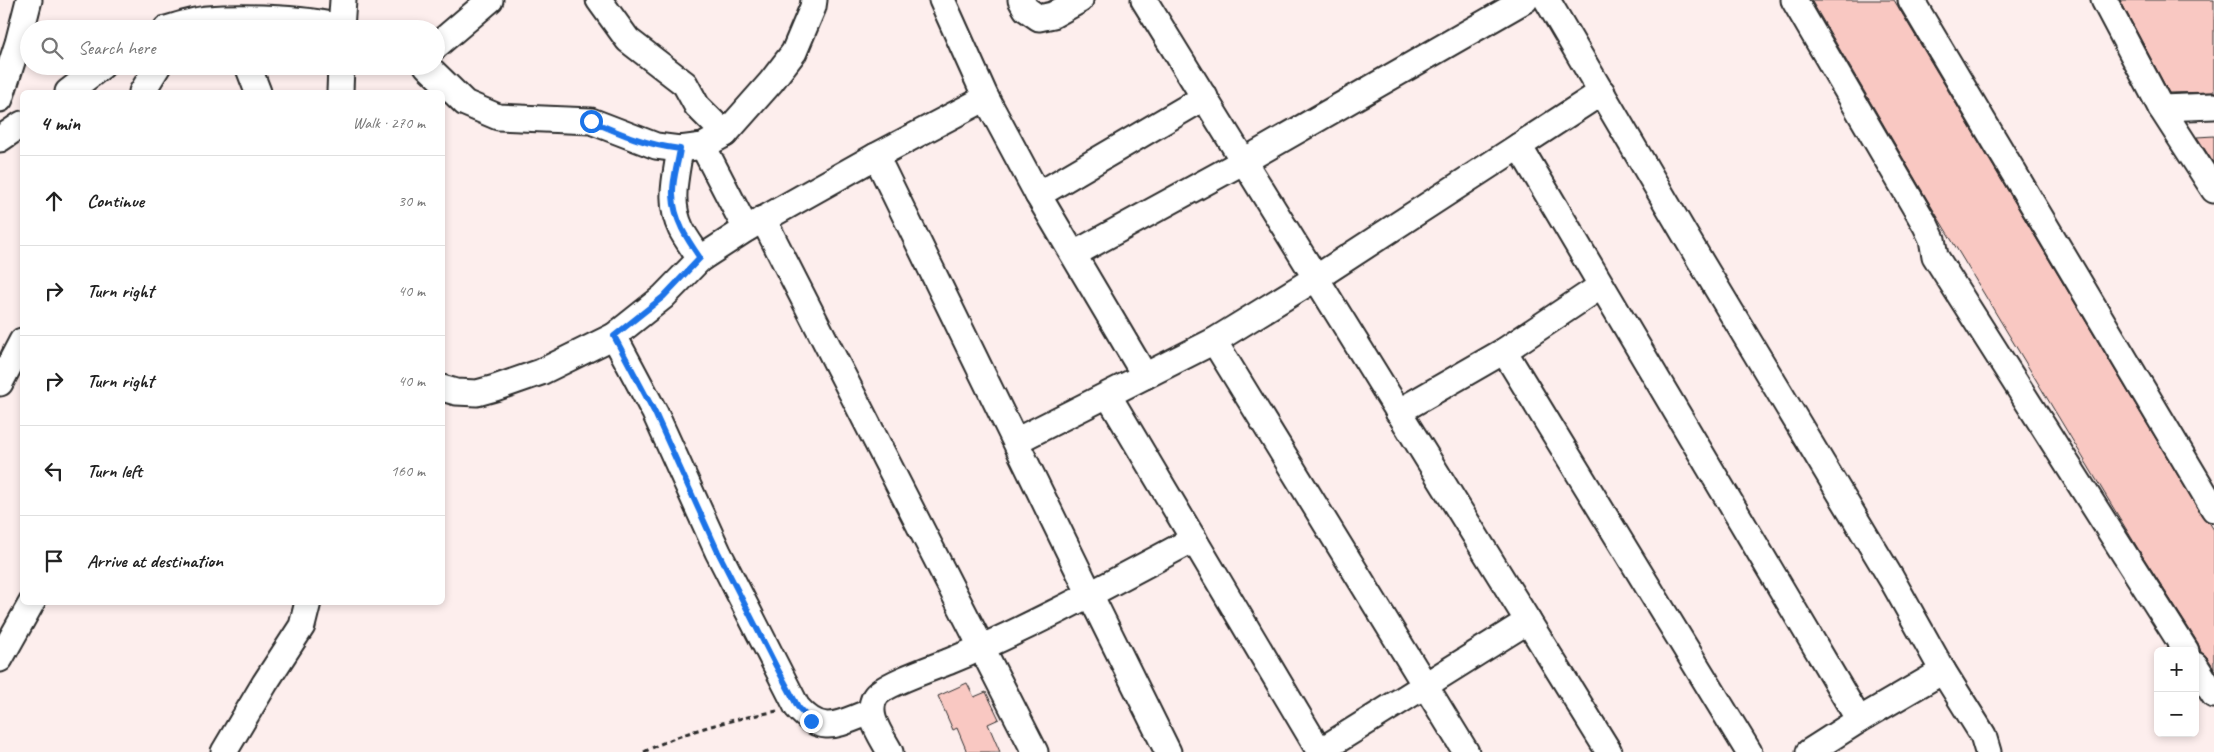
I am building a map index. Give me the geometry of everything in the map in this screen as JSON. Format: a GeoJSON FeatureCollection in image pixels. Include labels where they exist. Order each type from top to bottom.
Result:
{"type":"FeatureCollection","features":[{"type":"Feature","properties":{"kind":"street"},"geometry":{"type":"LineString","coordinates":[[24,20],[29,0]]}},
{"type":"Feature","properties":{"kind":"street"},"geometry":{"type":"LineString","coordinates":[[342,20],[343,0]]}},
{"type":"Feature","properties":{"kind":"street"},"geometry":{"type":"LineString","coordinates":[[445,38],[490,0]]}},
{"type":"Feature","properties":{"kind":"street"},"geometry":{"type":"LineString","coordinates":[[598,0],[628,40],[685,84],[696,106],[725,134]]}},
{"type":"Feature","properties":{"kind":"street"},"geometry":{"type":"LineString","coordinates":[[437,75],[466,102],[498,117],[591,121],[656,146],[691,148],[725,134],[772,82],[794,52],[813,7],[814,0]]}},
{"type":"Feature","properties":{"kind":"street"},"geometry":{"type":"LineString","coordinates":[[942,0],[986,98],[1038,195],[1145,376]]}},
{"type":"Feature","properties":{"kind":"street"},"geometry":{"type":"LineString","coordinates":[[1021,0],[1026,9],[1039,18],[1052,15],[1080,0]]}},
{"type":"Feature","properties":{"kind":"street"},"geometry":{"type":"LineString","coordinates":[[1144,0],[1609,752]]}},
{"type":"Feature","properties":{"kind":"street"},"geometry":{"type":"LineString","coordinates":[[1074,254],[1244,161],[1525,0]]}},
{"type":"Feature","properties":{"kind":"street"},"geometry":{"type":"LineString","coordinates":[[1547,0],[1700,262],[1891,578],[1943,671],[1983,734],[1988,752]]}},
{"type":"Feature","properties":{"kind":"street"},"geometry":{"type":"LineString","coordinates":[[1794,0],[1926,226],[1932,239],[1935,256],[2183,647]]}},
{"type":"Feature","properties":{"kind":"street"},"geometry":{"type":"LineString","coordinates":[[1911,0],[2214,509]]}},
{"type":"Feature","properties":{"kind":"street"},"geometry":{"type":"LineString","coordinates":[[2104,0],[2161,108],[2214,190]]}},
{"type":"Feature","properties":{"kind":"street"},"geometry":{"type":"LineString","coordinates":[[204,20],[233,17],[278,20]]}},
{"type":"Feature","properties":{"kind":"street"},"geometry":{"type":"LineString","coordinates":[[0,99],[20,35]]}},
{"type":"Feature","properties":{"kind":"street"},"geometry":{"type":"LineString","coordinates":[[71,90],[90,75]]}},
{"type":"Feature","properties":{"kind":"street"},"geometry":{"type":"LineString","coordinates":[[143,90],[152,75]]}},
{"type":"Feature","properties":{"kind":"street"},"geometry":{"type":"LineString","coordinates":[[251,75],[257,90]]}},
{"type":"Feature","properties":{"kind":"street"},"geometry":{"type":"LineString","coordinates":[[1016,441],[1214,341],[1316,278],[1602,92]]}},
{"type":"Feature","properties":{"kind":"street"},"geometry":{"type":"LineString","coordinates":[[445,389],[456,392],[478,393],[495,388],[541,372],[614,336],[663,297],[700,258],[755,224],[876,156],[986,98]]}},
{"type":"Feature","properties":{"kind":"street"},"geometry":{"type":"LineString","coordinates":[[1038,195],[1205,98]]}},
{"type":"Feature","properties":{"kind":"street"},"geometry":{"type":"LineString","coordinates":[[2161,108],[2214,106]]}},
{"type":"Feature","properties":{"kind":"street"},"geometry":{"type":"LineString","coordinates":[[0,139],[20,125]]}},
{"type":"Feature","properties":{"kind":"street"},"geometry":{"type":"LineString","coordinates":[[1519,146],[1859,720]]}},
{"type":"Feature","properties":{"kind":"street"},"geometry":{"type":"LineString","coordinates":[[691,148],[755,224],[1035,752]]}},
{"type":"Feature","properties":{"kind":"street"},"geometry":{"type":"LineString","coordinates":[[691,148],[673,194],[681,229],[700,258]]}},
{"type":"Feature","properties":{"kind":"street"},"geometry":{"type":"LineString","coordinates":[[876,156],[1016,441],[1089,595],[1168,752]]}},
{"type":"Feature","properties":{"kind":"street"},"geometry":{"type":"LineString","coordinates":[[1398,412],[1504,351],[1601,286]]}},
{"type":"Feature","properties":{"kind":"street"},"geometry":{"type":"LineString","coordinates":[[614,336],[655,413],[718,552],[798,707],[804,715],[820,725],[832,725],[870,712]]}},
{"type":"Feature","properties":{"kind":"street"},"geometry":{"type":"LineString","coordinates":[[1214,341],[1466,752]]}},
{"type":"Feature","properties":{"kind":"street"},"geometry":{"type":"LineString","coordinates":[[0,383],[20,345]]}},
{"type":"Feature","properties":{"kind":"street"},"geometry":{"type":"LineString","coordinates":[[1504,351],[1749,752]]}},
{"type":"Feature","properties":{"kind":"street"},"geometry":{"type":"LineString","coordinates":[[1108,395],[1320,751],[1528,622]]}},
{"type":"Feature","properties":{"kind":"street"},"geometry":{"type":"LineString","coordinates":[[890,752],[870,712],[877,694],[892,685],[981,648],[1089,595],[1194,539]]}},
{"type":"Feature","properties":{"kind":"street"},"geometry":{"type":"LineString","coordinates":[[0,659],[30,605]]}},
{"type":"Feature","properties":{"kind":"street"},"geometry":{"type":"LineString","coordinates":[[224,752],[302,626],[307,605]]}},
{"type":"Feature","properties":{"kind":"street"},"geometry":{"type":"LineString","coordinates":[[1809,752],[1859,720],[1943,671]]}},
{"type":"Feature","properties":{"kind":"street"},"geometry":{"type":"LineString","coordinates":[[2199,671],[2214,695]]}},
{"type":"Feature","properties":{"kind":"path"},"geometry":{"type":"LineString","coordinates":[[644,752],[671,738],[734,720],[798,707]]}},
{"type":"Feature","properties":{"kind":"building"},"geometry":{"type":"Polygon","coordinates":[[[1811,0],[1894,0],[2202,516],[2214,530],[2214,668],[2207,657],[2201,652],[2198,643],[2140,552],[1928,201],[1811,0]]]}},
{"type":"Feature","properties":{"kind":"building"},"geometry":{"type":"Polygon","coordinates":[[[2120,0],[2214,0],[2214,92],[2169,93],[2120,0]]]}},
{"type":"Feature","properties":{"kind":"building"},"geometry":{"type":"Polygon","coordinates":[[[2214,136],[2214,164],[2197,137],[2214,136]]]}},
{"type":"Feature","properties":{"kind":"building"},"geometry":{"type":"Polygon","coordinates":[[[967,683],[974,697],[986,692],[999,719],[988,724],[1000,752],[967,752],[957,728],[953,730],[938,696],[967,683]]]}},
{"type":"Feature","properties":{"kind":"route"},"geometry":{"type":"LineString","coordinates":[[591,121],[656,146],[680,149],[674,177],[673,194],[675,208],[681,229],[700,258],[663,297],[614,336],[655,413],[718,552],[776,666],[798,707],[811,721]]}}]}
